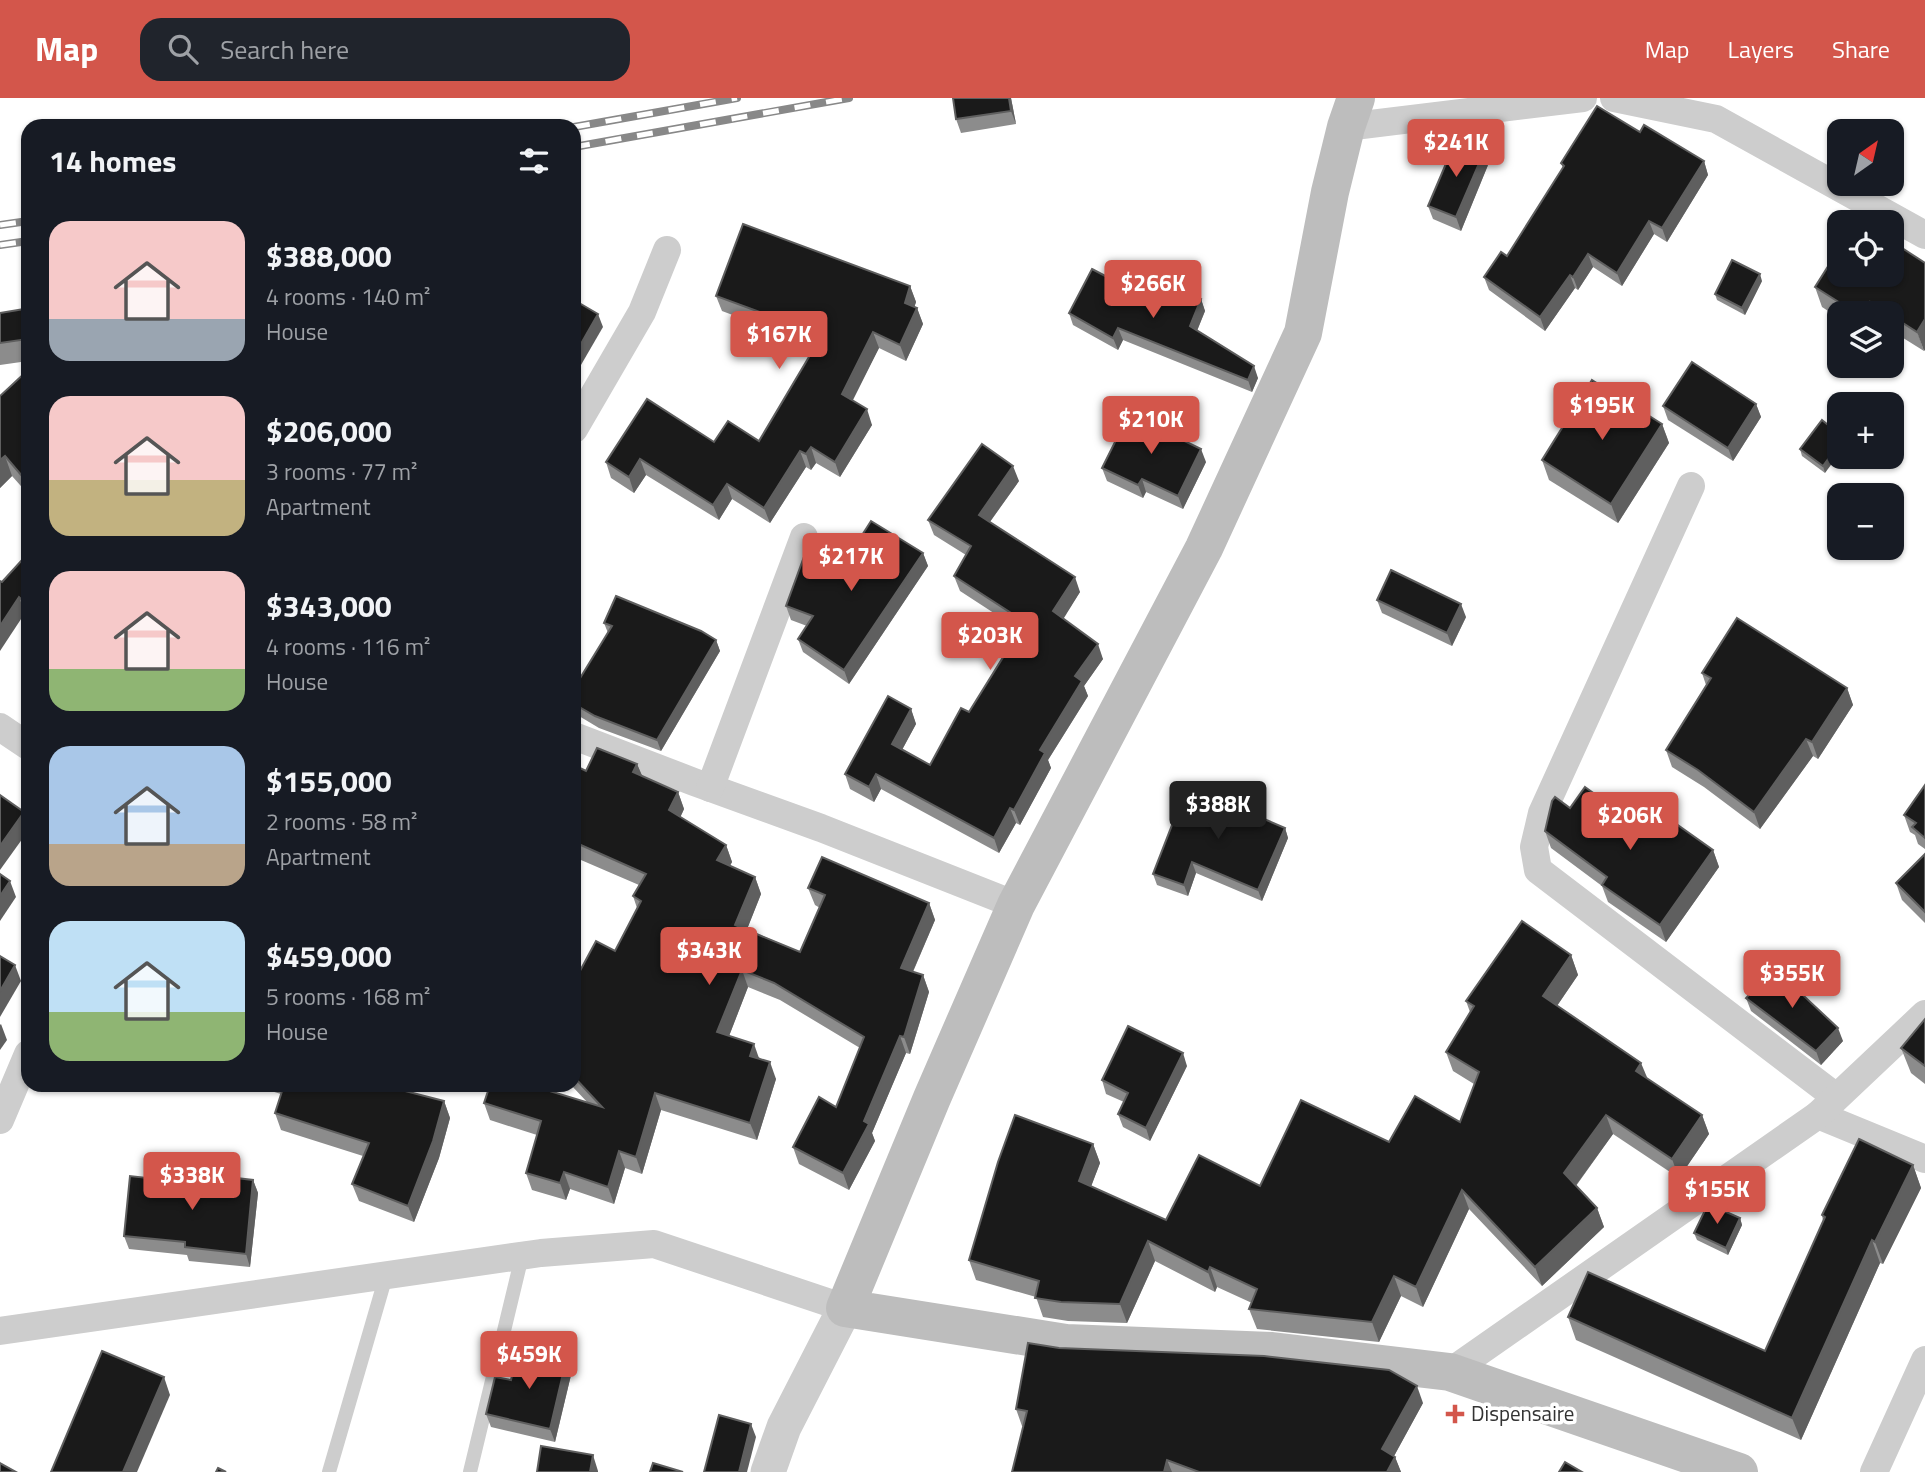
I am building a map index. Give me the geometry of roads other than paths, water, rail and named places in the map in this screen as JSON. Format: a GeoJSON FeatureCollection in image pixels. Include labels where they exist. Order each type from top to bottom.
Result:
{"type":"FeatureCollection","features":[{"type":"Feature","properties":{"kind":"main road"},"geometry":{"type":"LineString","coordinates":[[1351,112],[1330,192],[1303,333],[1203,548],[1016,905],[845,1308],[1066,1343],[1272,1351],[1450,1372],[1739,1472]]}},
{"type":"Feature","properties":{"kind":"street"},"geometry":{"type":"LineString","coordinates":[[1351,112],[1583,98]]}},
{"type":"Feature","properties":{"kind":"street"},"geometry":{"type":"LineString","coordinates":[[1614,98],[1716,119],[1925,235]]}},
{"type":"Feature","properties":{"kind":"street"},"geometry":{"type":"LineString","coordinates":[[581,417],[642,312],[667,250]]}},
{"type":"Feature","properties":{"kind":"street"},"geometry":{"type":"LineString","coordinates":[[1691,486],[1542,813],[1534,847],[1538,870],[1827,1106],[1925,1159]]}},
{"type":"Feature","properties":{"kind":"street"},"geometry":{"type":"LineString","coordinates":[[710,788],[804,537]]}},
{"type":"Feature","properties":{"kind":"street"},"geometry":{"type":"LineString","coordinates":[[0,727],[21,741]]}},
{"type":"Feature","properties":{"kind":"street"},"geometry":{"type":"LineString","coordinates":[[581,739],[821,828],[1016,905]]}},
{"type":"Feature","properties":{"kind":"street"},"geometry":{"type":"LineString","coordinates":[[1450,1372],[1827,1106],[1925,1014]]}},
{"type":"Feature","properties":{"kind":"street"},"geometry":{"type":"LineString","coordinates":[[0,1120],[21,1070]]}},
{"type":"Feature","properties":{"kind":"street"},"geometry":{"type":"LineString","coordinates":[[0,1331],[522,1256],[654,1244],[845,1308],[784,1427],[768,1472]]}},
{"type":"Feature","properties":{"kind":"street"},"geometry":{"type":"LineString","coordinates":[[1874,1472],[1925,1360]]}},
{"type":"Feature","properties":{"kind":"lane"},"geometry":{"type":"LineString","coordinates":[[470,1472],[522,1256]]}},
{"type":"Feature","properties":{"kind":"lane"},"geometry":{"type":"LineString","coordinates":[[329,1472],[386,1276]]}},
{"type":"Feature","properties":{"kind":"railway"},"geometry":{"type":"LineString","coordinates":[[581,126],[737,98]]}},
{"type":"Feature","properties":{"kind":"railway"},"geometry":{"type":"LineString","coordinates":[[581,146],[849,98]]}},
{"type":"Feature","properties":{"kind":"railway"},"geometry":{"type":"LineString","coordinates":[[0,225],[21,222]]}},
{"type":"Feature","properties":{"kind":"railway"},"geometry":{"type":"LineString","coordinates":[[0,245],[21,242]]}},
{"type":"Feature","properties":{"kind":"place","name":"Dispensaire"},"geometry":{"type":"Point","coordinates":[1455,1414]}}]}
